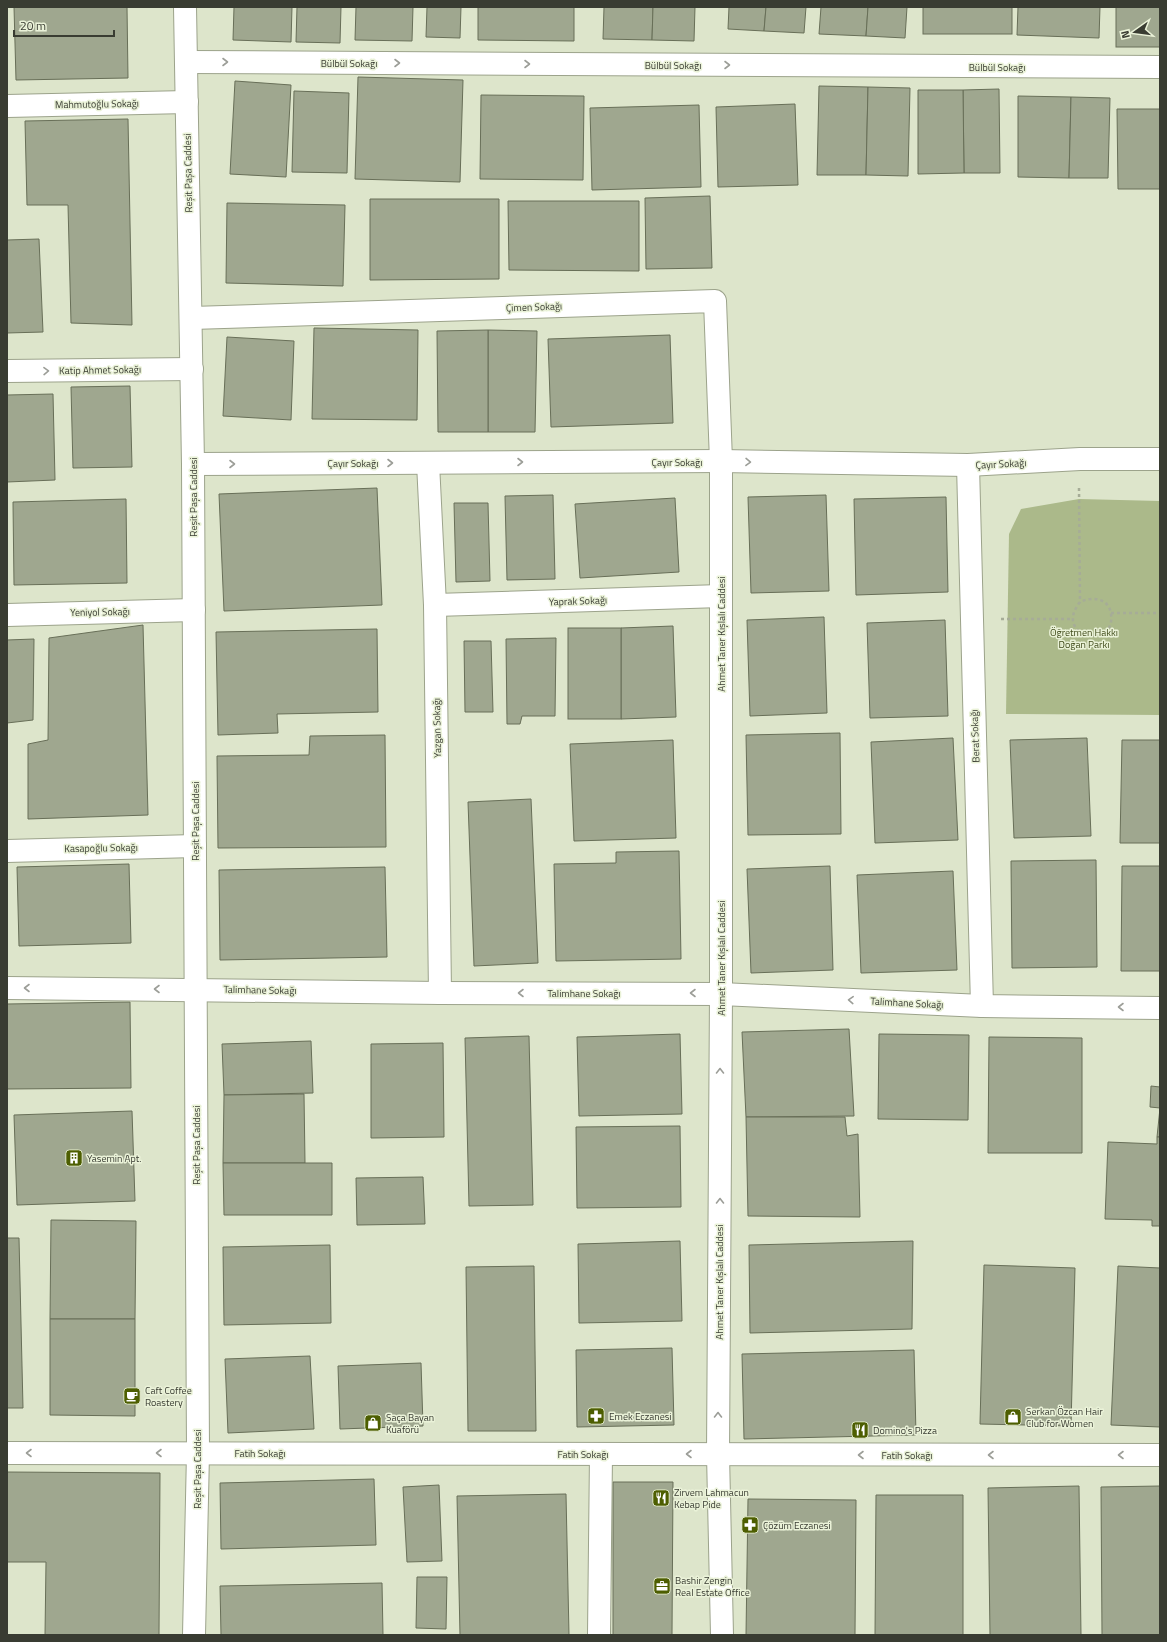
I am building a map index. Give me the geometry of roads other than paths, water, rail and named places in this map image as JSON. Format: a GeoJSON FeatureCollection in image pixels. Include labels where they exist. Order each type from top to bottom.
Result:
{"type":"FeatureCollection","features":[{"type":"Feature","properties":{"kind":"street","name":"Reşit Paşa Caddesi"},"geometry":{"type":"LineString","coordinates":[[185,7],[192,318],[194,610],[198,1453],[194,1635]]}},
{"type":"Feature","properties":{"kind":"street","name":"Bülbül Sokağı"},"geometry":{"type":"LineString","coordinates":[[186,62],[1160,67]]}},
{"type":"Feature","properties":{"kind":"street","name":"Mahmutoğlu Sokağı"},"geometry":{"type":"LineString","coordinates":[[7,106],[187,102]]}},
{"type":"Feature","properties":{"kind":"street","name":"Çimen Sokağı"},"geometry":{"type":"LineString","coordinates":[[192,318],[716,302],[721,461]]}},
{"type":"Feature","properties":{"kind":"street","name":"Katip Ahmet Sokağı"},"geometry":{"type":"LineString","coordinates":[[7,371],[192,369]]}},
{"type":"Feature","properties":{"kind":"street","name":"Çayır Sokağı"},"geometry":{"type":"LineString","coordinates":[[193,464],[721,461],[968,465],[1080,459],[1160,459]]}},
{"type":"Feature","properties":{"kind":"street","name":"Ahmet Taner Kışlalı Caddesi"},"geometry":{"type":"LineString","coordinates":[[721,461],[721,994],[718,1454],[722,1635]]}},
{"type":"Feature","properties":{"kind":"street","name":"Yazgan Sokağı"},"geometry":{"type":"LineString","coordinates":[[428,463],[435,605],[440,993]]}},
{"type":"Feature","properties":{"kind":"street","name":"Berat Sokağı"},"geometry":{"type":"LineString","coordinates":[[968,465],[982,1006]]}},
{"type":"Feature","properties":{"kind":"street","name":"Yaprak Sokağı"},"geometry":{"type":"LineString","coordinates":[[435,605],[721,596]]}},
{"type":"Feature","properties":{"kind":"street","name":"Yeniyol Sokağı"},"geometry":{"type":"LineString","coordinates":[[7,615],[194,610]]}},
{"type":"Feature","properties":{"kind":"street","name":"Kasapoğlu Sokağı"},"geometry":{"type":"LineString","coordinates":[[7,851],[195,846]]}},
{"type":"Feature","properties":{"kind":"street","name":"Talimhane Sokağı"},"geometry":{"type":"LineString","coordinates":[[7,988],[440,993],[721,994],[982,1006],[1160,1008]]}},
{"type":"Feature","properties":{"kind":"street","name":"Fatih Sokağı"},"geometry":{"type":"LineString","coordinates":[[7,1453],[1160,1455]]}},
{"type":"Feature","properties":{"kind":"street"},"geometry":{"type":"LineString","coordinates":[[599,1635],[601,1454]]}},
{"type":"Feature","properties":{"kind":"place","name":"Yasemin Apt."},"geometry":{"type":"Point","coordinates":[74,1158]}},
{"type":"Feature","properties":{"kind":"place","name":"Caft Coffee Roastery"},"geometry":{"type":"Point","coordinates":[132,1396]}},
{"type":"Feature","properties":{"kind":"place","name":"Emek Eczanesi"},"geometry":{"type":"Point","coordinates":[596,1416]}},
{"type":"Feature","properties":{"kind":"place","name":"Serkan Özcan Hair Club for Women"},"geometry":{"type":"Point","coordinates":[1013,1417]}},
{"type":"Feature","properties":{"kind":"place","name":"Saça Bayan Kuaförü"},"geometry":{"type":"Point","coordinates":[373,1423]}},
{"type":"Feature","properties":{"kind":"place","name":"Domino's Pizza"},"geometry":{"type":"Point","coordinates":[860,1430]}},
{"type":"Feature","properties":{"kind":"place","name":"Zirvem Lahmacun Kebap Pide"},"geometry":{"type":"Point","coordinates":[661,1498]}},
{"type":"Feature","properties":{"kind":"place","name":"Çözüm Eczanesi"},"geometry":{"type":"Point","coordinates":[750,1525]}},
{"type":"Feature","properties":{"kind":"place","name":"Bashir Zengin Real Estate Office"},"geometry":{"type":"Point","coordinates":[662,1586]}},
{"type":"Feature","properties":{"kind":"park label","name":"Öğretmen Hakkı Doğan Parkı"},"geometry":{"type":"Point","coordinates":[1084,638]}}]}
